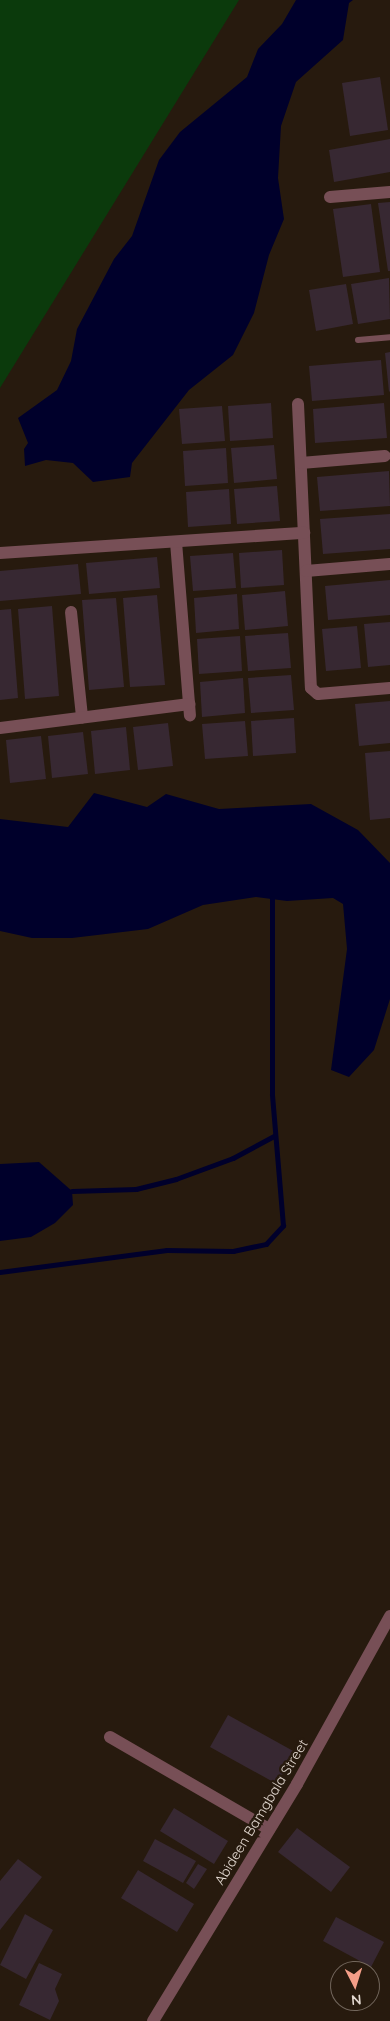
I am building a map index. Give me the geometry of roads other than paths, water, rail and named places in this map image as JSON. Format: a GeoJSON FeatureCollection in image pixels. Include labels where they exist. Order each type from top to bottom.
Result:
{"type":"FeatureCollection","features":[{"type":"Feature","properties":{"kind":"street"},"geometry":{"type":"LineString","coordinates":[[330,197],[390,192]]}},
{"type":"Feature","properties":{"kind":"street"},"geometry":{"type":"LineString","coordinates":[[298,404],[313,692],[390,688]]}},
{"type":"Feature","properties":{"kind":"street"},"geometry":{"type":"LineString","coordinates":[[300,463],[385,456]]}},
{"type":"Feature","properties":{"kind":"street"},"geometry":{"type":"LineString","coordinates":[[0,553],[304,533]]}},
{"type":"Feature","properties":{"kind":"street"},"geometry":{"type":"LineString","coordinates":[[0,728],[82,718],[190,710],[176,542]]}},
{"type":"Feature","properties":{"kind":"street"},"geometry":{"type":"LineString","coordinates":[[306,571],[390,564]]}},
{"type":"Feature","properties":{"kind":"street"},"geometry":{"type":"LineString","coordinates":[[70,612],[82,718]]}},
{"type":"Feature","properties":{"kind":"street","name":"Abideen Bamgbala Street"},"geometry":{"type":"LineString","coordinates":[[153,2021],[269,1829],[390,1616]]}},
{"type":"Feature","properties":{"kind":"street"},"geometry":{"type":"LineString","coordinates":[[110,1736],[269,1829]]}},
{"type":"Feature","properties":{"kind":"lane"},"geometry":{"type":"LineString","coordinates":[[358,340],[390,337]]}},
{"type":"Feature","properties":{"kind":"water"},"geometry":{"type":"Polygon","coordinates":[[[296,0],[353,0],[349,3],[343,40],[296,82],[281,126],[278,178],[284,219],[269,255],[254,313],[233,355],[189,390],[132,463],[130,477],[93,482],[73,463],[46,460],[25,466],[24,449],[28,443],[18,418],[57,390],[71,361],[77,329],[114,259],[132,236],[159,160],[180,132],[247,77],[258,49],[282,24],[296,0]]]}},
{"type":"Feature","properties":{"kind":"water"},"geometry":{"type":"Polygon","coordinates":[[[94,793],[147,807],[166,794],[219,809],[311,804],[358,830],[390,863],[390,999],[374,1050],[349,1077],[331,1070],[347,949],[343,904],[333,898],[287,901],[256,897],[203,905],[148,929],[72,938],[32,938],[0,931],[0,819],[68,827],[94,793]]]}},
{"type":"Feature","properties":{"kind":"water"},"geometry":{"type":"Polygon","coordinates":[[[39,1162],[72,1191],[73,1205],[55,1223],[31,1237],[0,1241],[0,1164],[39,1162]]]}},
{"type":"Feature","properties":{"kind":"waterway"},"geometry":{"type":"LineString","coordinates":[[0,1272],[167,1250],[233,1251],[266,1244],[283,1226],[272,1094],[272,899]]}},
{"type":"Feature","properties":{"kind":"waterway"},"geometry":{"type":"LineString","coordinates":[[72,1191],[136,1189],[176,1179],[233,1158],[274,1136]]}}]}
